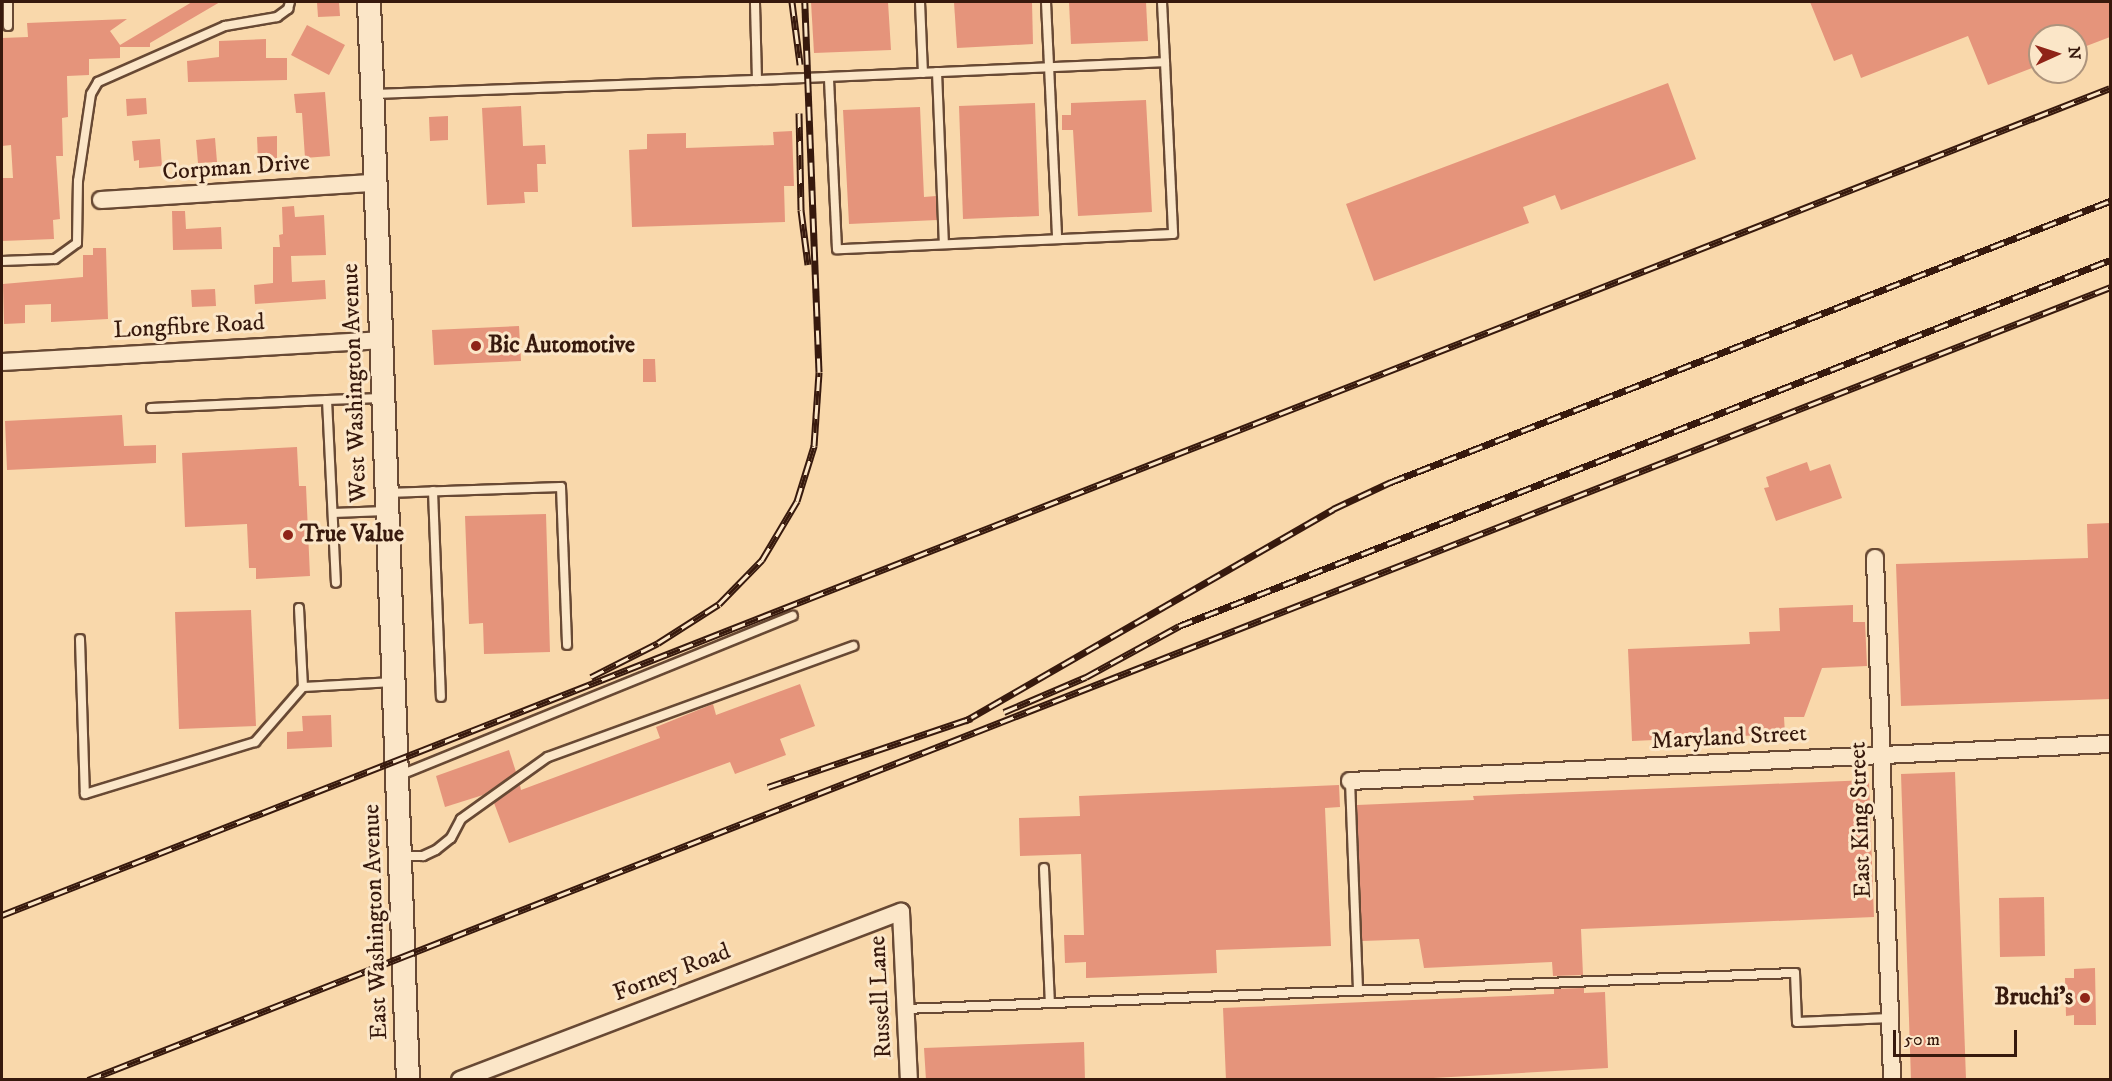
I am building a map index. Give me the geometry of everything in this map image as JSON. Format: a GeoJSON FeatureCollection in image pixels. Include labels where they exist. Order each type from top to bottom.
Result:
{"type":"FeatureCollection","features":[{"type":"Feature","properties":{"kind":"main road","name":"West Washington Avenue"},"geometry":{"type":"LineString","coordinates":[[369,2],[382,398],[398,769]]}},
{"type":"Feature","properties":{"kind":"main road","name":"East Washington Avenue"},"geometry":{"type":"LineString","coordinates":[[398,769],[408,1080]]}},
{"type":"Feature","properties":{"kind":"street","name":"Corpman Drive"},"geometry":{"type":"LineString","coordinates":[[101,201],[374,183]]}},
{"type":"Feature","properties":{"kind":"street","name":"Longfibre Road"},"geometry":{"type":"LineString","coordinates":[[2,362],[380,340]]}},
{"type":"Feature","properties":{"kind":"street","name":"East King Street"},"geometry":{"type":"LineString","coordinates":[[1875,558],[1892,1080]]}},
{"type":"Feature","properties":{"kind":"street","name":"Maryland Street"},"geometry":{"type":"LineString","coordinates":[[1350,781],[2110,744]]}},
{"type":"Feature","properties":{"kind":"street","name":"Russell Lane"},"geometry":{"type":"LineString","coordinates":[[901,912],[909,1080]]}},
{"type":"Feature","properties":{"kind":"street","name":"Forney Road"},"geometry":{"type":"LineString","coordinates":[[460,1080],[901,912]]}},
{"type":"Feature","properties":{"kind":"lane"},"geometry":{"type":"LineString","coordinates":[[8,2],[8,26]]}},
{"type":"Feature","properties":{"kind":"lane"},"geometry":{"type":"LineString","coordinates":[[2,261],[55,259],[77,243],[78,181],[90,100],[98,82],[225,26],[277,17],[288,9],[290,2]]}},
{"type":"Feature","properties":{"kind":"lane"},"geometry":{"type":"LineString","coordinates":[[755,2],[757,80]]}},
{"type":"Feature","properties":{"kind":"lane"},"geometry":{"type":"LineString","coordinates":[[920,2],[923,73]]}},
{"type":"Feature","properties":{"kind":"lane"},"geometry":{"type":"LineString","coordinates":[[1046,2],[1057,239]]}},
{"type":"Feature","properties":{"kind":"lane"},"geometry":{"type":"LineString","coordinates":[[829,77],[837,249],[1173,234],[1162,2]]}},
{"type":"Feature","properties":{"kind":"lane"},"geometry":{"type":"LineString","coordinates":[[372,94],[1165,62]]}},
{"type":"Feature","properties":{"kind":"lane"},"geometry":{"type":"LineString","coordinates":[[937,72],[944,244]]}},
{"type":"Feature","properties":{"kind":"lane"},"geometry":{"type":"LineString","coordinates":[[151,408],[382,398]]}},
{"type":"Feature","properties":{"kind":"lane"},"geometry":{"type":"LineString","coordinates":[[327,400],[336,583]]}},
{"type":"Feature","properties":{"kind":"lane"},"geometry":{"type":"LineString","coordinates":[[333,513],[434,491],[561,487],[567,645]]}},
{"type":"Feature","properties":{"kind":"lane"},"geometry":{"type":"LineString","coordinates":[[434,491],[441,697]]}},
{"type":"Feature","properties":{"kind":"lane"},"geometry":{"type":"LineString","coordinates":[[80,639],[85,794],[255,742],[303,687],[299,608]]}},
{"type":"Feature","properties":{"kind":"lane"},"geometry":{"type":"LineString","coordinates":[[398,769],[793,616]]}},
{"type":"Feature","properties":{"kind":"lane"},"geometry":{"type":"LineString","coordinates":[[400,856],[423,856],[436,850],[451,838],[461,819],[548,757],[853,646]]}},
{"type":"Feature","properties":{"kind":"lane"},"geometry":{"type":"LineString","coordinates":[[303,687],[394,682]]}},
{"type":"Feature","properties":{"kind":"lane"},"geometry":{"type":"LineString","coordinates":[[1350,781],[1358,991]]}},
{"type":"Feature","properties":{"kind":"lane"},"geometry":{"type":"LineString","coordinates":[[1044,868],[1050,1003]]}},
{"type":"Feature","properties":{"kind":"lane"},"geometry":{"type":"LineString","coordinates":[[905,1009],[1795,973],[1797,1022],[1890,1018]]}},
{"type":"Feature","properties":{"kind":"building"},"geometry":{"type":"Polygon","coordinates":[[[192,2],[220,2],[150,43],[150,47],[120,47],[120,58],[89,59],[89,75],[67,76],[68,117],[62,118],[63,156],[56,156],[60,219],[53,220],[54,239],[2,241],[2,178],[13,178],[11,145],[2,146],[2,38],[28,37],[27,23],[127,19],[110,31],[120,45],[192,2]]]}},
{"type":"Feature","properties":{"kind":"building"},"geometry":{"type":"Polygon","coordinates":[[[317,2],[339,2],[340,16],[318,17],[317,2]]]}},
{"type":"Feature","properties":{"kind":"building"},"geometry":{"type":"Polygon","coordinates":[[[811,2],[888,2],[891,50],[814,53],[811,2]]]}},
{"type":"Feature","properties":{"kind":"building"},"geometry":{"type":"Polygon","coordinates":[[[954,2],[1032,2],[1033,44],[957,48],[954,2]]]}},
{"type":"Feature","properties":{"kind":"building"},"geometry":{"type":"Polygon","coordinates":[[[1069,2],[1146,2],[1148,41],[1071,44],[1069,2]]]}},
{"type":"Feature","properties":{"kind":"building"},"geometry":{"type":"Polygon","coordinates":[[[1810,2],[2110,2],[2110,37],[2088,45],[2088,24],[2028,24],[2028,70],[1988,85],[1968,36],[1861,78],[1852,54],[1834,61],[1810,2]]]}},
{"type":"Feature","properties":{"kind":"building"},"geometry":{"type":"Polygon","coordinates":[[[307,25],[345,45],[329,75],[291,55],[307,25]]]}},
{"type":"Feature","properties":{"kind":"building"},"geometry":{"type":"Polygon","coordinates":[[[266,39],[266,58],[287,58],[287,80],[188,82],[187,61],[219,57],[219,41],[266,39]]]}},
{"type":"Feature","properties":{"kind":"building"},"geometry":{"type":"Polygon","coordinates":[[[1668,83],[1696,159],[1561,210],[1555,195],[1523,207],[1529,223],[1374,281],[1346,204],[1668,83]]]}},
{"type":"Feature","properties":{"kind":"building"},"geometry":{"type":"Polygon","coordinates":[[[325,92],[330,156],[305,158],[302,113],[296,113],[294,94],[325,92]]]}},
{"type":"Feature","properties":{"kind":"building"},"geometry":{"type":"Polygon","coordinates":[[[146,98],[147,114],[127,116],[126,99],[146,98]]]}},
{"type":"Feature","properties":{"kind":"building"},"geometry":{"type":"Polygon","coordinates":[[[1146,100],[1152,212],[1078,216],[1073,130],[1062,130],[1062,115],[1071,115],[1071,103],[1146,100]]]}},
{"type":"Feature","properties":{"kind":"building"},"geometry":{"type":"Polygon","coordinates":[[[1035,103],[1039,216],[963,219],[959,106],[1035,103]]]}},
{"type":"Feature","properties":{"kind":"building"},"geometry":{"type":"Polygon","coordinates":[[[521,106],[523,146],[545,145],[546,164],[537,164],[538,192],[524,192],[525,203],[487,205],[482,108],[521,106]]]}},
{"type":"Feature","properties":{"kind":"building"},"geometry":{"type":"Polygon","coordinates":[[[920,107],[924,197],[936,196],[937,220],[849,224],[843,110],[920,107]]]}},
{"type":"Feature","properties":{"kind":"building"},"geometry":{"type":"Polygon","coordinates":[[[448,116],[448,140],[430,141],[429,117],[448,116]]]}},
{"type":"Feature","properties":{"kind":"building"},"geometry":{"type":"Polygon","coordinates":[[[792,131],[794,186],[784,186],[785,222],[632,227],[629,150],[647,149],[647,134],[686,133],[686,148],[774,145],[773,132],[792,131]]]}},
{"type":"Feature","properties":{"kind":"building"},"geometry":{"type":"Polygon","coordinates":[[[277,136],[277,159],[258,160],[257,137],[277,136]]]}},
{"type":"Feature","properties":{"kind":"building"},"geometry":{"type":"Polygon","coordinates":[[[215,138],[217,162],[198,163],[196,140],[215,138]]]}},
{"type":"Feature","properties":{"kind":"building"},"geometry":{"type":"Polygon","coordinates":[[[160,139],[162,166],[139,168],[139,160],[134,161],[132,141],[160,139]]]}},
{"type":"Feature","properties":{"kind":"building"},"geometry":{"type":"Polygon","coordinates":[[[294,206],[295,217],[324,215],[326,255],[291,256],[292,282],[325,280],[326,299],[255,304],[254,285],[273,283],[273,247],[280,247],[279,235],[283,234],[282,207],[294,206]]]}},
{"type":"Feature","properties":{"kind":"building"},"geometry":{"type":"Polygon","coordinates":[[[172,211],[185,211],[186,229],[221,227],[222,249],[173,250],[172,211]]]}},
{"type":"Feature","properties":{"kind":"building"},"geometry":{"type":"Polygon","coordinates":[[[93,248],[106,248],[108,319],[51,322],[51,304],[25,305],[25,323],[4,324],[3,284],[83,277],[83,255],[93,255],[93,248]]]}},
{"type":"Feature","properties":{"kind":"building"},"geometry":{"type":"Polygon","coordinates":[[[215,289],[216,306],[192,307],[191,290],[215,289]]]}},
{"type":"Feature","properties":{"kind":"building","name":"Bic Automotive"},"geometry":{"type":"Polygon","coordinates":[[[519,326],[521,361],[434,365],[432,330],[519,326]]]}},
{"type":"Feature","properties":{"kind":"building"},"geometry":{"type":"Polygon","coordinates":[[[643,359],[655,359],[656,382],[643,382],[643,359]]]}},
{"type":"Feature","properties":{"kind":"building"},"geometry":{"type":"Polygon","coordinates":[[[122,415],[124,446],[156,445],[156,463],[7,470],[5,421],[122,415]]]}},
{"type":"Feature","properties":{"kind":"building"},"geometry":{"type":"Polygon","coordinates":[[[297,447],[299,486],[306,486],[310,576],[256,579],[256,568],[249,568],[247,524],[185,527],[182,453],[297,447]]]}},
{"type":"Feature","properties":{"kind":"building"},"geometry":{"type":"Polygon","coordinates":[[[1807,462],[1810,471],[1830,464],[1842,498],[1776,521],[1764,488],[1769,487],[1766,477],[1807,462]]]}},
{"type":"Feature","properties":{"kind":"building"},"geometry":{"type":"Polygon","coordinates":[[[546,514],[550,652],[484,654],[483,623],[469,624],[465,516],[546,514]]]}},
{"type":"Feature","properties":{"kind":"building"},"geometry":{"type":"Polygon","coordinates":[[[2110,523],[2110,699],[1901,706],[1896,564],[2088,558],[2087,524],[2110,523]]]}},
{"type":"Feature","properties":{"kind":"building"},"geometry":{"type":"Polygon","coordinates":[[[1853,605],[1853,622],[1865,622],[1867,666],[1822,668],[1804,717],[1784,717],[1785,734],[1632,741],[1628,649],[1750,644],[1749,632],[1780,631],[1779,608],[1853,605]]]}},
{"type":"Feature","properties":{"kind":"building"},"geometry":{"type":"Polygon","coordinates":[[[251,610],[256,726],[179,729],[175,612],[251,610]]]}},
{"type":"Feature","properties":{"kind":"building"},"geometry":{"type":"Polygon","coordinates":[[[800,684],[815,726],[780,739],[786,755],[735,774],[730,762],[509,843],[494,803],[520,785],[521,790],[660,738],[656,727],[713,704],[716,715],[800,684]]]}},
{"type":"Feature","properties":{"kind":"building"},"geometry":{"type":"Polygon","coordinates":[[[331,715],[332,747],[287,749],[287,732],[303,731],[302,716],[331,715]]]}},
{"type":"Feature","properties":{"kind":"building"},"geometry":{"type":"Polygon","coordinates":[[[509,750],[516,772],[483,795],[445,807],[436,776],[509,750]]]}},
{"type":"Feature","properties":{"kind":"building"},"geometry":{"type":"Polygon","coordinates":[[[1955,772],[1966,1079],[1911,1080],[1901,774],[1955,772]]]}},
{"type":"Feature","properties":{"kind":"building"},"geometry":{"type":"Polygon","coordinates":[[[1869,780],[1874,917],[1581,929],[1583,975],[1553,976],[1552,962],[1424,968],[1419,939],[1362,941],[1357,805],[1474,800],[1473,796],[1869,780]]]}},
{"type":"Feature","properties":{"kind":"building"},"geometry":{"type":"Polygon","coordinates":[[[1339,785],[1340,807],[1325,808],[1331,946],[1216,950],[1217,973],[1086,978],[1086,962],[1065,963],[1064,935],[1084,935],[1081,854],[1020,856],[1019,818],[1080,816],[1079,796],[1339,785]]]}},
{"type":"Feature","properties":{"kind":"building"},"geometry":{"type":"Polygon","coordinates":[[[2044,897],[2045,956],[2000,957],[1999,898],[2044,897]]]}},
{"type":"Feature","properties":{"kind":"building"},"geometry":{"type":"Polygon","coordinates":[[[2095,968],[2096,1025],[2074,1025],[2074,1015],[2066,1016],[2065,978],[2074,978],[2074,969],[2095,968]]]}},
{"type":"Feature","properties":{"kind":"building"},"geometry":{"type":"Polygon","coordinates":[[[1584,988],[1584,993],[1605,992],[1608,1068],[1398,1080],[1226,1080],[1223,1008],[1554,994],[1554,989],[1584,988]]]}},
{"type":"Feature","properties":{"kind":"building"},"geometry":{"type":"Polygon","coordinates":[[[1084,1042],[1085,1080],[926,1080],[924,1048],[1084,1042]]]}},
{"type":"Feature","properties":{"kind":"railway"},"geometry":{"type":"LineString","coordinates":[[792,2],[800,64]]}},
{"type":"Feature","properties":{"kind":"railway"},"geometry":{"type":"LineString","coordinates":[[591,677],[658,643],[719,604],[762,560],[797,501],[814,446],[819,372],[805,2]]}},
{"type":"Feature","properties":{"kind":"railway"},"geometry":{"type":"LineString","coordinates":[[2,915],[2110,88]]}},
{"type":"Feature","properties":{"kind":"railway"},"geometry":{"type":"LineString","coordinates":[[799,113],[801,210],[808,265]]}},
{"type":"Feature","properties":{"kind":"railway"},"geometry":{"type":"LineString","coordinates":[[965,721],[1333,509],[1391,482],[2110,201]]}},
{"type":"Feature","properties":{"kind":"railway"},"geometry":{"type":"LineString","coordinates":[[1004,712],[1086,677],[1179,626],[2110,260]]}},
{"type":"Feature","properties":{"kind":"railway"},"geometry":{"type":"LineString","coordinates":[[88,1080],[2110,287]]}},
{"type":"Feature","properties":{"kind":"railway"},"geometry":{"type":"LineString","coordinates":[[768,787],[972,718]]}},
{"type":"Feature","properties":{"kind":"place","name":"Bic Automotive"},"geometry":{"type":"Point","coordinates":[476,346]}},
{"type":"Feature","properties":{"kind":"place","name":"True Value"},"geometry":{"type":"Point","coordinates":[288,535]}},
{"type":"Feature","properties":{"kind":"place","name":"Bruchi's"},"geometry":{"type":"Point","coordinates":[2085,998]}}]}
